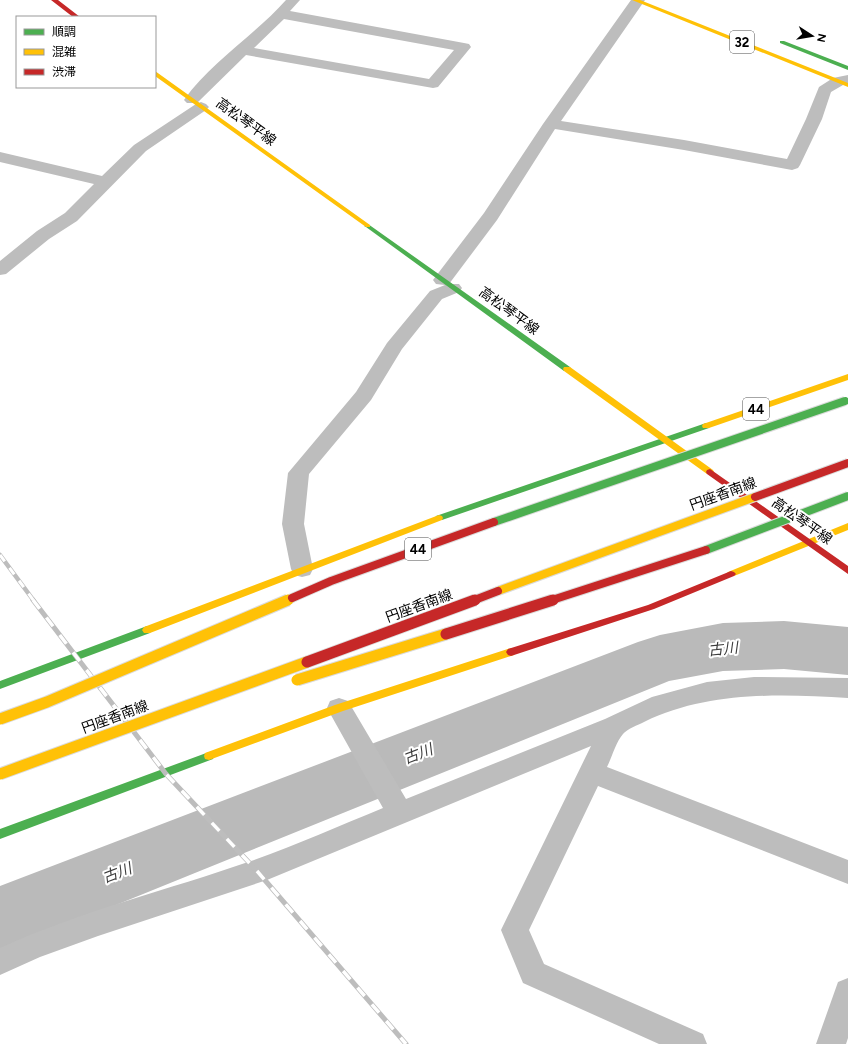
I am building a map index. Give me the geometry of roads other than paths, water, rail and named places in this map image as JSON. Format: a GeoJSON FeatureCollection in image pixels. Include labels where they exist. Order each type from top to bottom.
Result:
{"type":"FeatureCollection","features":[{"type":"Feature","properties":{"kind":"main road"},"geometry":{"type":"LineString","coordinates":[[54,0],[76,16]]}},
{"type":"Feature","properties":{"kind":"main road","name":"32"},"geometry":{"type":"LineString","coordinates":[[637,0],[845,81]]}},
{"type":"Feature","properties":{"kind":"main road"},"geometry":{"type":"LineString","coordinates":[[776,40],[848,68]]}},
{"type":"Feature","properties":{"kind":"main road","name":"高松琴平線"},"geometry":{"type":"LineString","coordinates":[[156,74],[663,440],[848,571]]}},
{"type":"Feature","properties":{"kind":"main road","name":"44"},"geometry":{"type":"LineString","coordinates":[[3,682],[76,658],[302,569],[454,512],[848,377]]}},
{"type":"Feature","properties":{"kind":"main road","name":"44"},"geometry":{"type":"LineString","coordinates":[[0,719],[47,702],[331,581],[455,535],[847,400]]}},
{"type":"Feature","properties":{"kind":"main road","name":"円座香南線"},"geometry":{"type":"LineString","coordinates":[[0,774],[848,462]]}},
{"type":"Feature","properties":{"kind":"main road"},"geometry":{"type":"LineString","coordinates":[[284,684],[513,613],[720,545],[848,496]]}},
{"type":"Feature","properties":{"kind":"main road"},"geometry":{"type":"LineString","coordinates":[[0,834],[339,708],[651,607],[848,526]]}},
{"type":"Feature","properties":{"kind":"main road"},"geometry":{"type":"LineString","coordinates":[[17,768],[208,708]]}},
{"type":"Feature","properties":{"kind":"street"},"geometry":{"type":"LineString","coordinates":[[0,270],[43,235],[63,224],[140,148],[197,104],[207,81],[282,14],[293,0]]}},
{"type":"Feature","properties":{"kind":"street"},"geometry":{"type":"LineString","coordinates":[[302,569],[293,524],[299,473],[364,396],[394,347],[436,295],[447,284],[552,124],[637,0]]}},
{"type":"Feature","properties":{"kind":"street"},"geometry":{"type":"LineString","coordinates":[[243,50],[433,84],[464,47],[282,14]]}},
{"type":"Feature","properties":{"kind":"street"},"geometry":{"type":"LineString","coordinates":[[552,124],[684,145],[792,166],[814,119],[824,90],[845,81]]}},
{"type":"Feature","properties":{"kind":"street"},"geometry":{"type":"LineString","coordinates":[[0,157],[106,182]]}},
{"type":"Feature","properties":{"kind":"street"},"geometry":{"type":"LineString","coordinates":[[0,962],[30,948],[98,923],[257,871],[396,807],[614,726],[662,704],[734,688],[781,686],[848,688]]}},
{"type":"Feature","properties":{"kind":"street"},"geometry":{"type":"LineString","coordinates":[[339,708],[396,807]]}},
{"type":"Feature","properties":{"kind":"street"},"geometry":{"type":"LineString","coordinates":[[614,726],[515,930],[533,973],[692,1044]]}},
{"type":"Feature","properties":{"kind":"street"},"geometry":{"type":"LineString","coordinates":[[592,772],[848,872]]}},
{"type":"Feature","properties":{"kind":"street"},"geometry":{"type":"LineString","coordinates":[[831,1044],[848,992]]}},
{"type":"Feature","properties":{"kind":"waterway","name":"古川"},"geometry":{"type":"LineString","coordinates":[[0,919],[660,659],[723,647],[784,645],[848,651]]}},
{"type":"Feature","properties":{"kind":"railway"},"geometry":{"type":"LineString","coordinates":[[0,555],[34,601]]}},
{"type":"Feature","properties":{"kind":"railway"},"geometry":{"type":"LineString","coordinates":[[33,600],[166,774],[257,871],[406,1044]]}}]}
